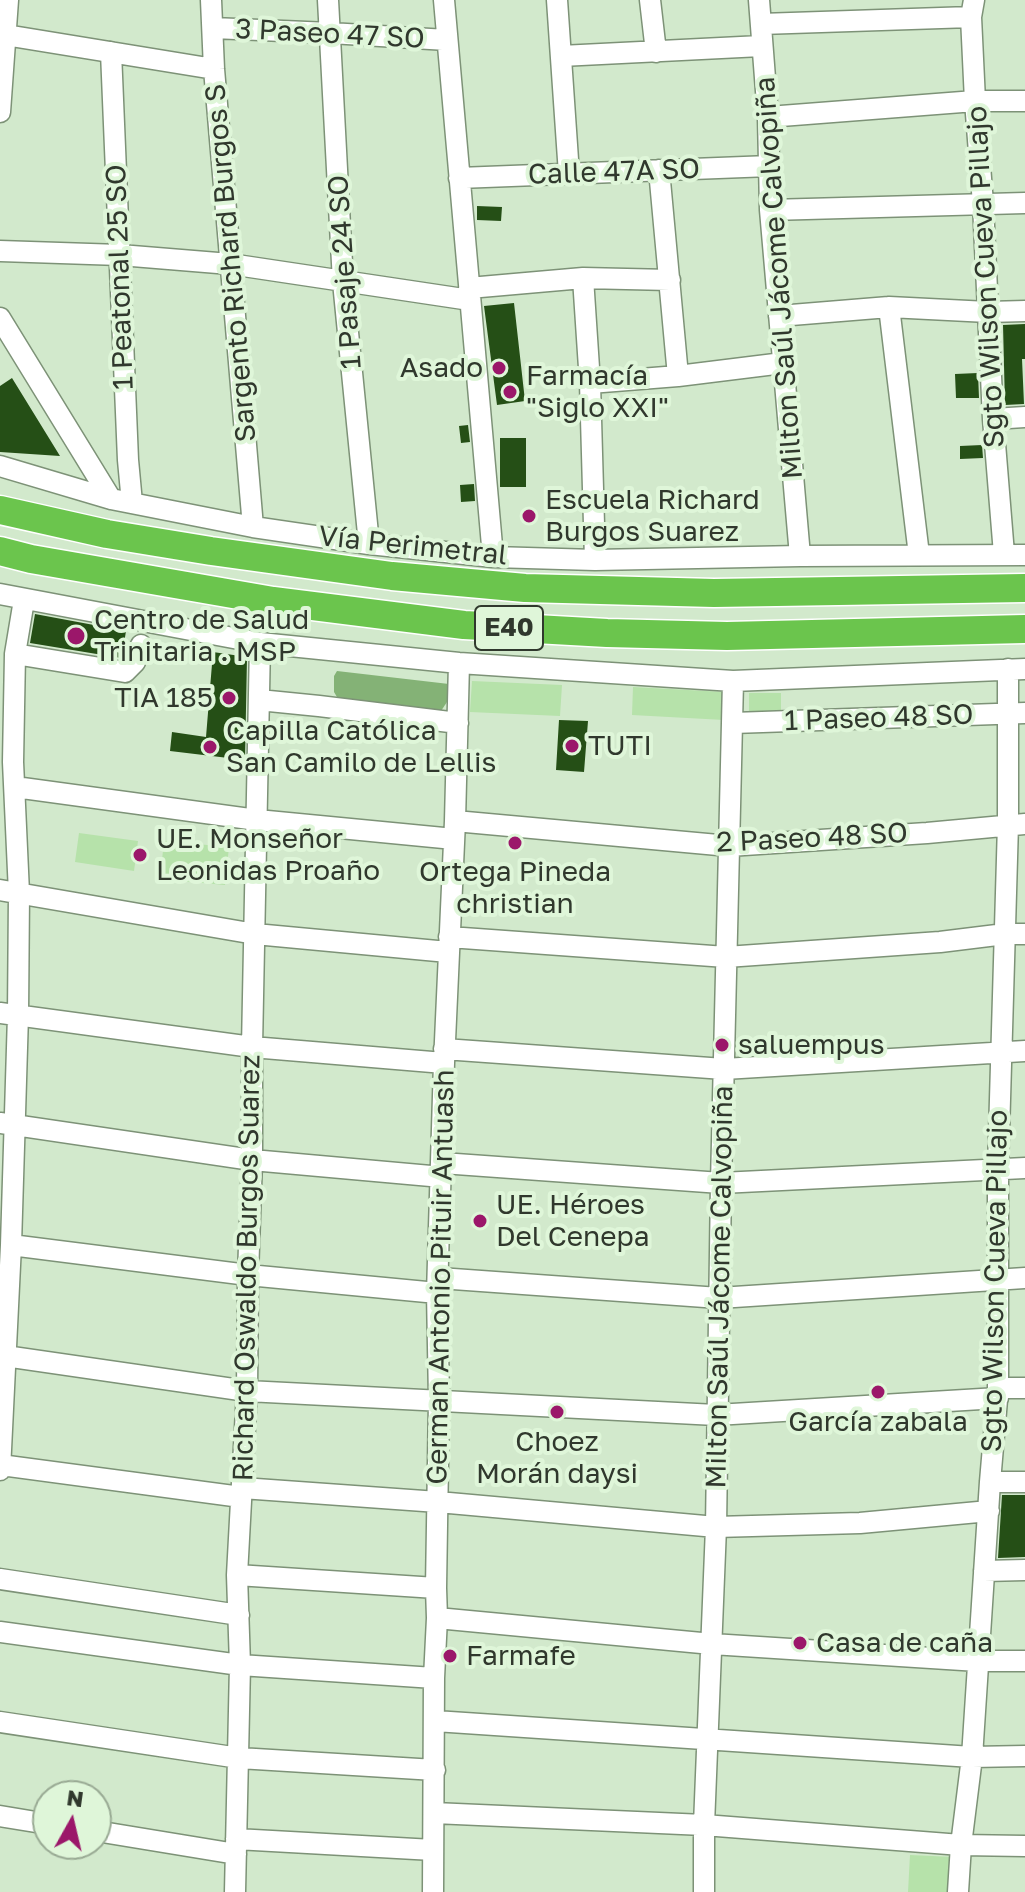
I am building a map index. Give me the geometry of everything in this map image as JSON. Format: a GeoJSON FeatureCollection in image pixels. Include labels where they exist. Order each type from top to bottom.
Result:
{"type":"FeatureCollection","features":[{"type":"Feature","properties":{"kind":"highway","name":"Vía Perimetral"},"geometry":{"type":"LineString","coordinates":[[0,510],[107,534],[211,551],[392,576],[525,588],[714,593],[1025,588]]}},
{"type":"Feature","properties":{"kind":"highway","name":"E40"},"geometry":{"type":"LineString","coordinates":[[0,551],[273,601],[464,625],[727,636],[1025,629]]}},
{"type":"Feature","properties":{"kind":"street"},"geometry":{"type":"LineString","coordinates":[[0,112],[3,34],[8,0]]}},
{"type":"Feature","properties":{"kind":"street","name":"Sargento Richard Burgos S"},"geometry":{"type":"LineString","coordinates":[[211,0],[214,69],[253,527]]}},
{"type":"Feature","properties":{"kind":"street","name":"1 Pasaje 24 SO"},"geometry":{"type":"LineString","coordinates":[[328,0],[343,282],[369,544]]}},
{"type":"Feature","properties":{"kind":"street"},"geometry":{"type":"LineString","coordinates":[[444,0],[493,557]]}},
{"type":"Feature","properties":{"kind":"street"},"geometry":{"type":"LineString","coordinates":[[557,0],[569,174]]}},
{"type":"Feature","properties":{"kind":"street"},"geometry":{"type":"LineString","coordinates":[[650,0],[656,52]]}},
{"type":"Feature","properties":{"kind":"street","name":"Milton Saúl Jácome Calvopiña"},"geometry":{"type":"LineString","coordinates":[[759,0],[768,117],[770,210],[800,556]]}},
{"type":"Feature","properties":{"kind":"street"},"geometry":{"type":"LineString","coordinates":[[761,24],[972,9]]}},
{"type":"Feature","properties":{"kind":"street","name":"Sgto Wilson Cueva Pillajo"},"geometry":{"type":"LineString","coordinates":[[972,9],[993,419],[1004,554]]}},
{"type":"Feature","properties":{"kind":"street","name":"3 Paseo 47 SO"},"geometry":{"type":"LineString","coordinates":[[213,28],[447,40]]}},
{"type":"Feature","properties":{"kind":"street","name":"3 Paseo 47 SO"},"geometry":{"type":"LineString","coordinates":[[3,34],[214,69]]}},
{"type":"Feature","properties":{"kind":"street"},"geometry":{"type":"LineString","coordinates":[[561,56],[761,46]]}},
{"type":"Feature","properties":{"kind":"street","name":"1 Peatonal 25 SO"},"geometry":{"type":"LineString","coordinates":[[111,52],[132,503]]}},
{"type":"Feature","properties":{"kind":"street"},"geometry":{"type":"LineString","coordinates":[[768,117],[975,101],[1025,101]]}},
{"type":"Feature","properties":{"kind":"street","name":"Calle 47A SO"},"geometry":{"type":"LineString","coordinates":[[459,178],[770,166]]}},
{"type":"Feature","properties":{"kind":"street"},"geometry":{"type":"LineString","coordinates":[[659,170],[678,376]]}},
{"type":"Feature","properties":{"kind":"street"},"geometry":{"type":"LineString","coordinates":[[770,210],[1025,203]]}},
{"type":"Feature","properties":{"kind":"street"},"geometry":{"type":"LineString","coordinates":[[0,251],[120,255],[230,264],[343,282],[469,294],[583,278],[670,280]]}},
{"type":"Feature","properties":{"kind":"street"},"geometry":{"type":"LineString","coordinates":[[583,278],[590,383],[595,560]]}},
{"type":"Feature","properties":{"kind":"street"},"geometry":{"type":"LineString","coordinates":[[889,307],[919,555]]}},
{"type":"Feature","properties":{"kind":"street"},"geometry":{"type":"LineString","coordinates":[[779,316],[889,307],[1025,311]]}},
{"type":"Feature","properties":{"kind":"street"},"geometry":{"type":"LineString","coordinates":[[0,318],[111,499]]}},
{"type":"Feature","properties":{"kind":"street"},"geometry":{"type":"LineString","coordinates":[[590,383],[783,363]]}},
{"type":"Feature","properties":{"kind":"street"},"geometry":{"type":"LineString","coordinates":[[993,419],[1025,417]]}},
{"type":"Feature","properties":{"kind":"street","name":"Vía Perimetral"},"geometry":{"type":"LineString","coordinates":[[0,466],[111,499],[253,527],[369,544],[493,557],[595,560],[1025,555]]}},
{"type":"Feature","properties":{"kind":"street","name":"E40"},"geometry":{"type":"LineString","coordinates":[[0,594],[260,643],[459,663],[733,681],[1019,667]]}},
{"type":"Feature","properties":{"kind":"street"},"geometry":{"type":"LineString","coordinates":[[24,600],[15,654],[7,761],[15,787],[10,892],[8,1124],[11,1245],[0,1467],[241,1493],[438,1502],[716,1527],[860,1523],[989,1511]]}},
{"type":"Feature","properties":{"kind":"street","name":"Richard Oswaldo Burgos Suarez"},"geometry":{"type":"LineString","coordinates":[[235,1892],[240,1665],[237,1575],[247,1391],[260,643]]}},
{"type":"Feature","properties":{"kind":"street"},"geometry":{"type":"LineString","coordinates":[[15,654],[125,672],[135,662],[141,645]]}},
{"type":"Feature","properties":{"kind":"street","name":"German Antonio Pituir Antuash"},"geometry":{"type":"LineString","coordinates":[[433,1892],[438,1286],[459,663]]}},
{"type":"Feature","properties":{"kind":"street","name":"Sgto Wilson Cueva Pillajo"},"geometry":{"type":"LineString","coordinates":[[958,1892],[972,1757],[998,1393],[1001,1052],[1015,934],[1019,667]]}},
{"type":"Feature","properties":{"kind":"street","name":"Milton Saúl Jácome Calvopiña"},"geometry":{"type":"LineString","coordinates":[[704,1892],[716,1527],[733,681]]}},
{"type":"Feature","properties":{"kind":"street"},"geometry":{"type":"LineString","coordinates":[[259,700],[458,723]]}},
{"type":"Feature","properties":{"kind":"street","name":"1 Paseo 48 SO"},"geometry":{"type":"LineString","coordinates":[[733,723],[1016,713]]}},
{"type":"Feature","properties":{"kind":"street","name":"2 Paseo 48 SO"},"geometry":{"type":"LineString","coordinates":[[15,787],[257,820],[729,846],[1017,824]]}},
{"type":"Feature","properties":{"kind":"street"},"geometry":{"type":"LineString","coordinates":[[10,892],[255,934],[726,957],[1015,934]]}},
{"type":"Feature","properties":{"kind":"street"},"geometry":{"type":"LineString","coordinates":[[9,1014],[252,1047],[724,1069],[1025,1051]]}},
{"type":"Feature","properties":{"kind":"street"},"geometry":{"type":"LineString","coordinates":[[8,1124],[252,1160],[721,1183],[1025,1168]]}},
{"type":"Feature","properties":{"kind":"street"},"geometry":{"type":"LineString","coordinates":[[11,1245],[248,1275],[719,1298],[1025,1278]]}},
{"type":"Feature","properties":{"kind":"street"},"geometry":{"type":"LineString","coordinates":[[5,1356],[247,1391],[716,1415],[998,1393],[1025,1388]]}},
{"type":"Feature","properties":{"kind":"street"},"geometry":{"type":"LineString","coordinates":[[990,1482],[1025,1482]]}},
{"type":"Feature","properties":{"kind":"street"},"geometry":{"type":"LineString","coordinates":[[984,1571],[1025,1570]]}},
{"type":"Feature","properties":{"kind":"street"},"geometry":{"type":"LineString","coordinates":[[237,1575],[436,1588]]}},
{"type":"Feature","properties":{"kind":"street"},"geometry":{"type":"LineString","coordinates":[[0,1579],[239,1615]]}},
{"type":"Feature","properties":{"kind":"street"},"geometry":{"type":"LineString","coordinates":[[437,1618],[712,1644],[978,1661],[1025,1661]]}},
{"type":"Feature","properties":{"kind":"street"},"geometry":{"type":"LineString","coordinates":[[0,1632],[240,1665],[434,1678]]}},
{"type":"Feature","properties":{"kind":"street"},"geometry":{"type":"LineString","coordinates":[[435,1721],[972,1757],[1025,1756]]}},
{"type":"Feature","properties":{"kind":"street"},"geometry":{"type":"LineString","coordinates":[[0,1722],[239,1758],[435,1770]]}},
{"type":"Feature","properties":{"kind":"street"},"geometry":{"type":"LineString","coordinates":[[434,1813],[704,1825],[961,1845],[1025,1846]]}},
{"type":"Feature","properties":{"kind":"street"},"geometry":{"type":"LineString","coordinates":[[0,1816],[32,1821]]}},
{"type":"Feature","properties":{"kind":"street"},"geometry":{"type":"LineString","coordinates":[[112,1833],[236,1846],[433,1850]]}},
{"type":"Feature","properties":{"kind":"shaded area"},"geometry":{"type":"Polygon","coordinates":[[[337,671],[449,684],[447,702],[441,711],[340,702],[334,692],[337,671]]]}},
{"type":"Feature","properties":{"kind":"shaded area"},"geometry":{"type":"Polygon","coordinates":[[[472,681],[562,685],[560,716],[470,712],[472,681]]]}},
{"type":"Feature","properties":{"kind":"shaded area"},"geometry":{"type":"Polygon","coordinates":[[[633,687],[725,692],[724,720],[632,715],[633,687]]]}},
{"type":"Feature","properties":{"kind":"shaded area"},"geometry":{"type":"Polygon","coordinates":[[[749,693],[781,693],[781,716],[749,716],[749,693]]]}},
{"type":"Feature","properties":{"kind":"shaded area"},"geometry":{"type":"Polygon","coordinates":[[[79,833],[138,841],[134,871],[75,862],[79,833]]]}},
{"type":"Feature","properties":{"kind":"shaded area"},"geometry":{"type":"Polygon","coordinates":[[[164,841],[229,847],[225,885],[160,879],[164,841]]]}},
{"type":"Feature","properties":{"kind":"shaded area"},"geometry":{"type":"Polygon","coordinates":[[[910,1855],[954,1857],[952,1892],[908,1892],[910,1855]]]}},
{"type":"Feature","properties":{"kind":"building"},"geometry":{"type":"Polygon","coordinates":[[[477,206],[502,207],[501,221],[477,220],[477,206]]]}},
{"type":"Feature","properties":{"kind":"building"},"geometry":{"type":"Polygon","coordinates":[[[514,303],[525,401],[497,405],[484,306],[514,303]]]}},
{"type":"Feature","properties":{"kind":"building"},"geometry":{"type":"Polygon","coordinates":[[[1025,324],[1025,359],[1022,359],[1024,404],[1005,405],[1003,325],[1025,324]]]}},
{"type":"Feature","properties":{"kind":"building"},"geometry":{"type":"Polygon","coordinates":[[[978,373],[979,398],[956,398],[955,374],[978,373]]]}},
{"type":"Feature","properties":{"kind":"building"},"geometry":{"type":"Polygon","coordinates":[[[12,378],[60,456],[0,452],[0,386],[12,378]]]}},
{"type":"Feature","properties":{"kind":"building"},"geometry":{"type":"Polygon","coordinates":[[[468,425],[470,442],[461,443],[459,426],[468,425]]]}},
{"type":"Feature","properties":{"kind":"building"},"geometry":{"type":"Polygon","coordinates":[[[500,438],[526,438],[526,487],[500,487],[500,438]]]}},
{"type":"Feature","properties":{"kind":"building"},"geometry":{"type":"Polygon","coordinates":[[[982,445],[983,458],[960,459],[960,446],[982,445]]]}},
{"type":"Feature","properties":{"kind":"building"},"geometry":{"type":"Polygon","coordinates":[[[474,484],[475,501],[461,502],[460,485],[474,484]]]}},
{"type":"Feature","properties":{"kind":"building","name":"Centro de Salud Trinitaria . MSP"},"geometry":{"type":"Polygon","coordinates":[[[35,614],[126,631],[122,656],[30,643],[35,614]]]}},
{"type":"Feature","properties":{"kind":"building","name":"TIA 185"},"geometry":{"type":"Polygon","coordinates":[[[213,652],[247,657],[245,760],[170,751],[172,732],[206,737],[213,652]]]}},
{"type":"Feature","properties":{"kind":"building","name":"TUTI"},"geometry":{"type":"Polygon","coordinates":[[[559,720],[588,721],[584,772],[556,770],[559,720]]]}},
{"type":"Feature","properties":{"kind":"building"},"geometry":{"type":"Polygon","coordinates":[[[1002,1495],[1025,1495],[1025,1557],[998,1558],[1002,1495]]]}},
{"type":"Feature","properties":{"kind":"place","name":"Asado"},"geometry":{"type":"Point","coordinates":[499,368]}},
{"type":"Feature","properties":{"kind":"place","name":"Farmacía \"Siglo XXI\""},"geometry":{"type":"Point","coordinates":[510,392]}},
{"type":"Feature","properties":{"kind":"place","name":"Escuela Richard Burgos Suarez"},"geometry":{"type":"Point","coordinates":[529,516]}},
{"type":"Feature","properties":{"kind":"place","name":"Centro de Salud Trinitaria . MSP"},"geometry":{"type":"Point","coordinates":[76,636]}},
{"type":"Feature","properties":{"kind":"place","name":"TIA 185"},"geometry":{"type":"Point","coordinates":[229,698]}},
{"type":"Feature","properties":{"kind":"place","name":"TUTI"},"geometry":{"type":"Point","coordinates":[572,746]}},
{"type":"Feature","properties":{"kind":"place","name":"Capilla Católica San Camilo de Lellis"},"geometry":{"type":"Point","coordinates":[210,747]}},
{"type":"Feature","properties":{"kind":"place","name":"Ortega Pineda christian"},"geometry":{"type":"Point","coordinates":[515,843]}},
{"type":"Feature","properties":{"kind":"place","name":"UE. Monseñor Leonidas Proaño"},"geometry":{"type":"Point","coordinates":[140,855]}},
{"type":"Feature","properties":{"kind":"place","name":"saluempus"},"geometry":{"type":"Point","coordinates":[722,1045]}},
{"type":"Feature","properties":{"kind":"place","name":"UE. Héroes Del Cenepa"},"geometry":{"type":"Point","coordinates":[480,1221]}},
{"type":"Feature","properties":{"kind":"place","name":"García zabala"},"geometry":{"type":"Point","coordinates":[878,1392]}},
{"type":"Feature","properties":{"kind":"place","name":"Choez Morán daysi"},"geometry":{"type":"Point","coordinates":[557,1412]}},
{"type":"Feature","properties":{"kind":"place","name":"Casa de caña"},"geometry":{"type":"Point","coordinates":[800,1643]}},
{"type":"Feature","properties":{"kind":"place","name":"Farmafe"},"geometry":{"type":"Point","coordinates":[450,1656]}}]}
